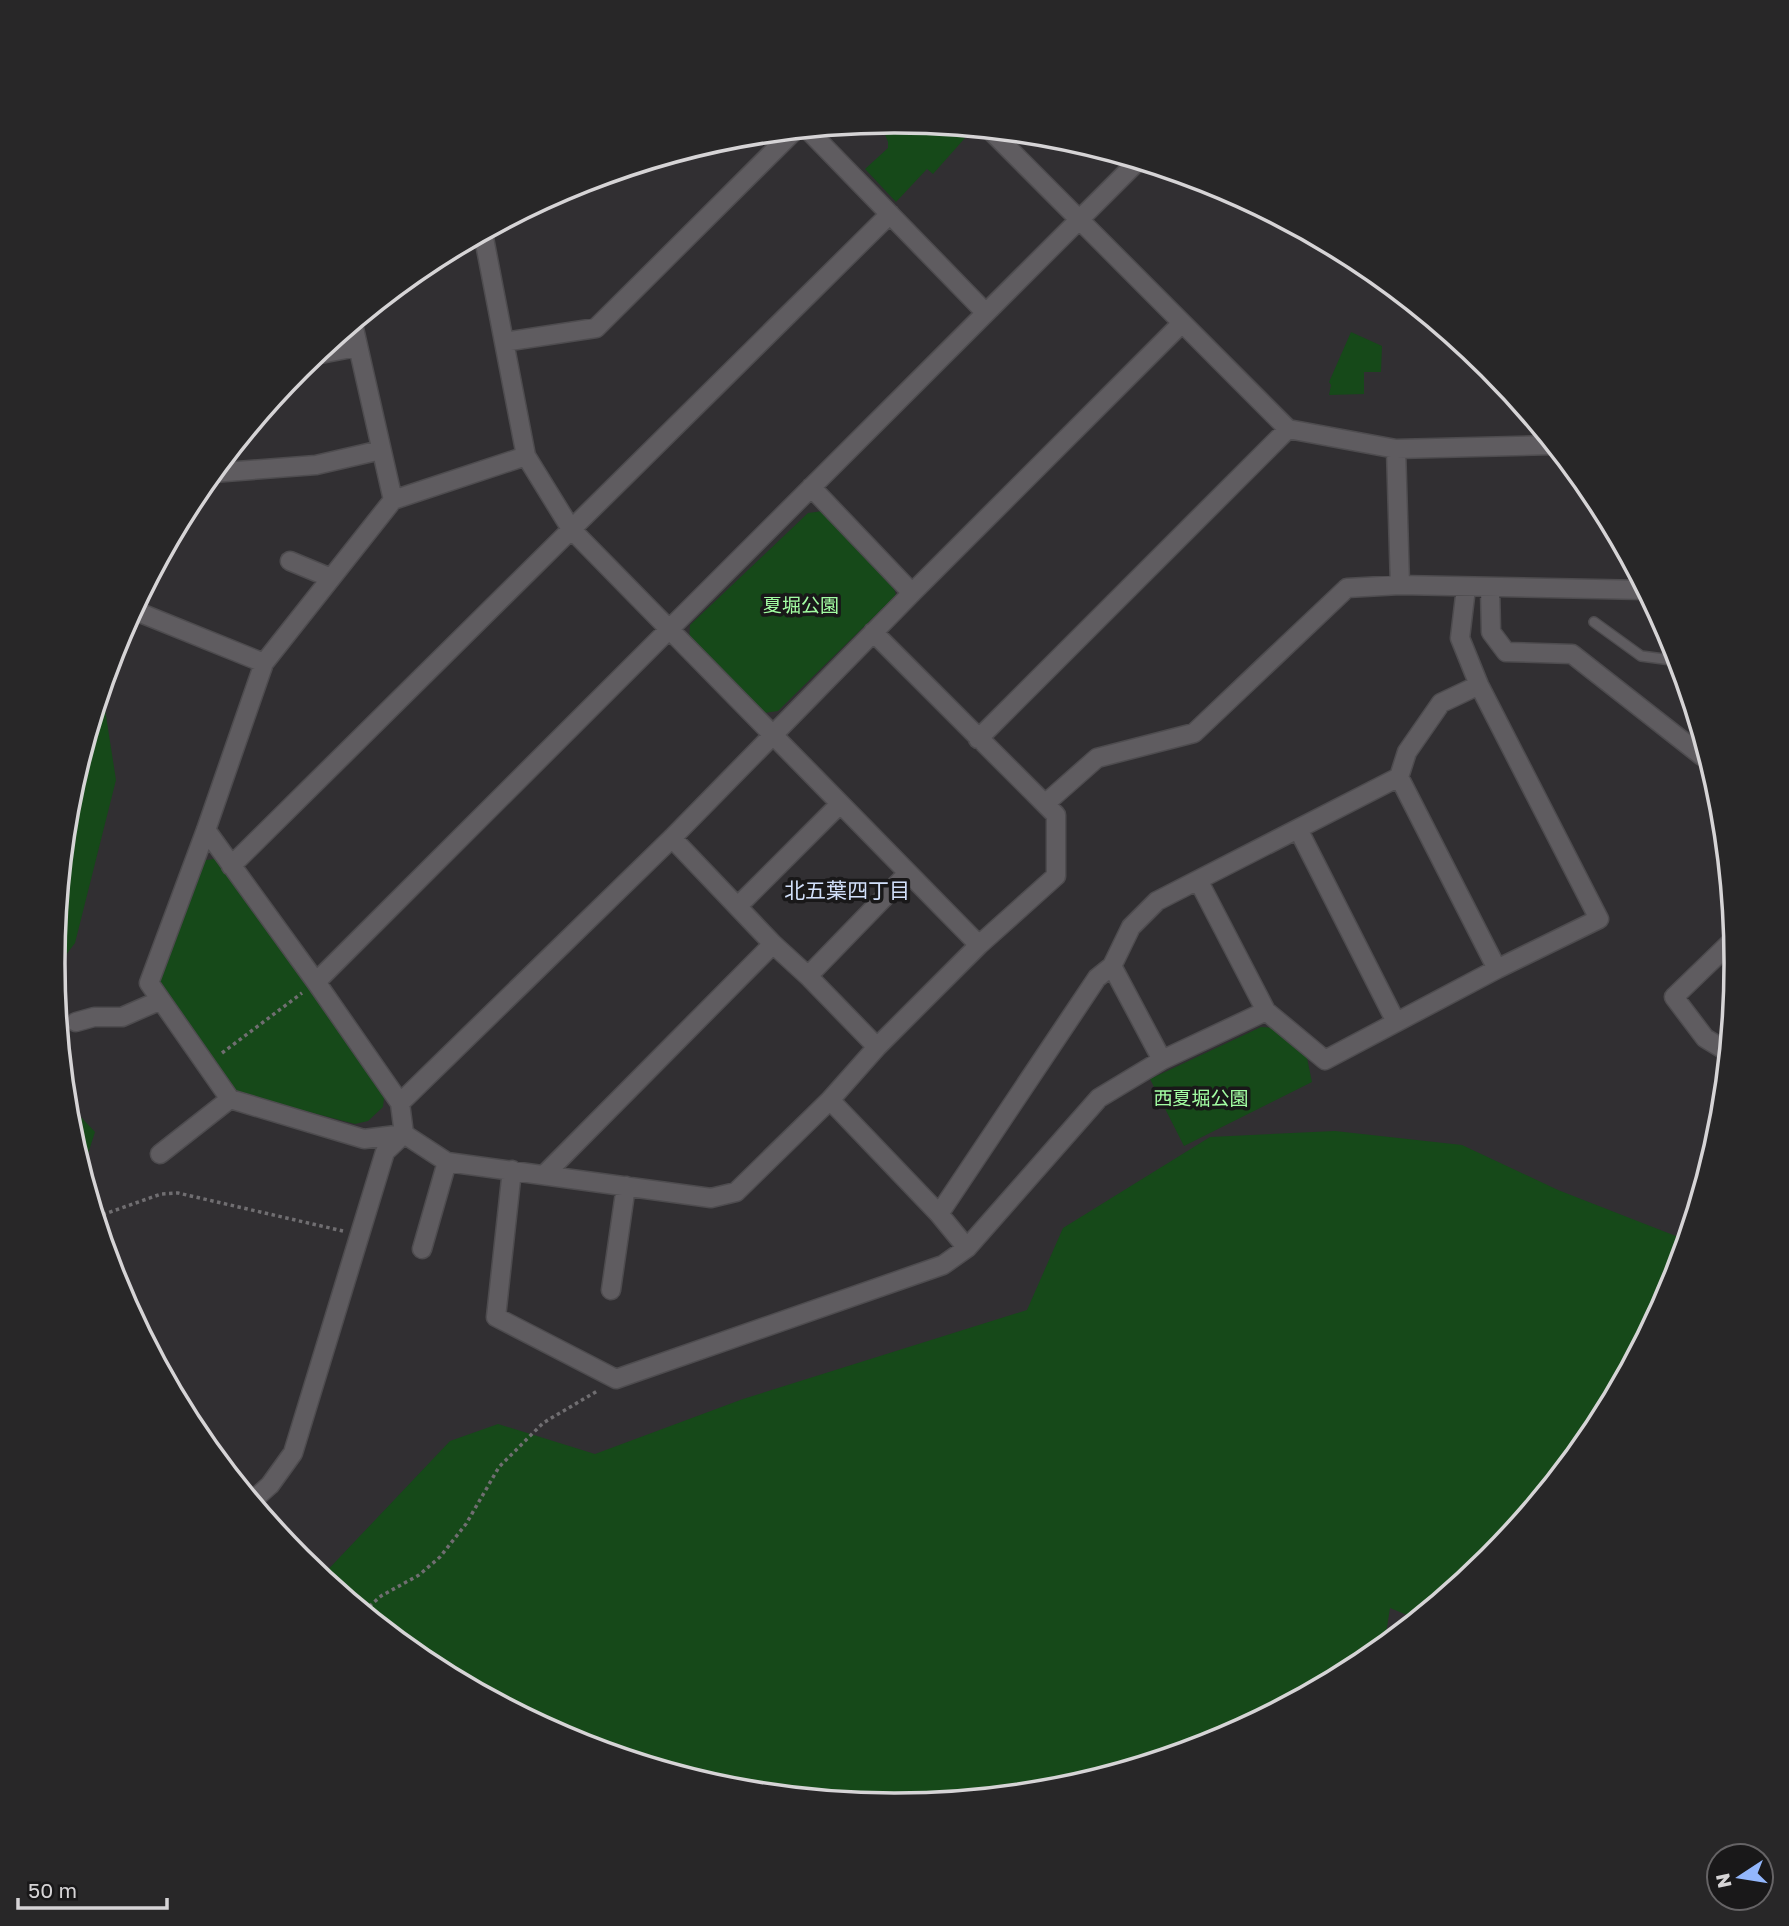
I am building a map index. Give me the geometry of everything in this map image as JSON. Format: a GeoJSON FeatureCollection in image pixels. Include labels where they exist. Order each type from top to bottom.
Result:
{"type":"FeatureCollection","features":[{"type":"Feature","properties":{"kind":"street"},"geometry":{"type":"LineString","coordinates":[[815,137],[985,312]]}},
{"type":"Feature","properties":{"kind":"street"},"geometry":{"type":"LineString","coordinates":[[503,342],[596,328],[785,140]]}},
{"type":"Feature","properties":{"kind":"street"},"geometry":{"type":"LineString","coordinates":[[1000,140],[1288,429],[1395,449],[1542,445]]}},
{"type":"Feature","properties":{"kind":"street"},"geometry":{"type":"LineString","coordinates":[[316,982],[1131,168]]}},
{"type":"Feature","properties":{"kind":"street"},"geometry":{"type":"LineString","coordinates":[[231,866],[890,214]]}},
{"type":"Feature","properties":{"kind":"street"},"geometry":{"type":"LineString","coordinates":[[485,242],[526,456],[571,529],[979,944]]}},
{"type":"Feature","properties":{"kind":"street"},"geometry":{"type":"LineString","coordinates":[[400,1103],[671,838],[1182,323]]}},
{"type":"Feature","properties":{"kind":"street"},"geometry":{"type":"LineString","coordinates":[[354,333],[393,500]]}},
{"type":"Feature","properties":{"kind":"street"},"geometry":{"type":"LineString","coordinates":[[334,351],[357,347]]}},
{"type":"Feature","properties":{"kind":"street"},"geometry":{"type":"LineString","coordinates":[[978,738],[1288,429]]}},
{"type":"Feature","properties":{"kind":"street"},"geometry":{"type":"LineString","coordinates":[[1395,449],[1399,586]]}},
{"type":"Feature","properties":{"kind":"street"},"geometry":{"type":"LineString","coordinates":[[226,472],[316,465],[382,450]]}},
{"type":"Feature","properties":{"kind":"street"},"geometry":{"type":"LineString","coordinates":[[526,456],[393,500],[264,663],[149,983],[230,1099],[364,1139],[404,1134],[447,1162],[711,1198],[736,1192],[830,1100],[877,1047],[979,944],[1056,876],[1056,815],[873,632]]}},
{"type":"Feature","properties":{"kind":"street"},"geometry":{"type":"LineString","coordinates":[[811,487],[912,593]]}},
{"type":"Feature","properties":{"kind":"street"},"geometry":{"type":"LineString","coordinates":[[290,561],[331,578]]}},
{"type":"Feature","properties":{"kind":"street"},"geometry":{"type":"LineString","coordinates":[[1046,803],[1097,758],[1194,733],[1347,588],[1399,586],[1636,590]]}},
{"type":"Feature","properties":{"kind":"street"},"geometry":{"type":"LineString","coordinates":[[1198,880],[1266,1010],[1325,1060],[1497,969],[1600,919],[1479,685],[1460,638],[1466,587]]}},
{"type":"Feature","properties":{"kind":"street"},"geometry":{"type":"LineString","coordinates":[[1490,588],[1491,632],[1506,652],[1572,654],[1697,752]]}},
{"type":"Feature","properties":{"kind":"street"},"geometry":{"type":"LineString","coordinates":[[142,614],[264,663]]}},
{"type":"Feature","properties":{"kind":"street"},"geometry":{"type":"LineString","coordinates":[[1479,685],[1441,703],[1407,752],[1399,777],[1497,969]]}},
{"type":"Feature","properties":{"kind":"street"},"geometry":{"type":"LineString","coordinates":[[939,1214],[1097,978],[1112,966],[1131,927],[1157,901],[1399,777]]}},
{"type":"Feature","properties":{"kind":"street"},"geometry":{"type":"LineString","coordinates":[[738,906],[840,804]]}},
{"type":"Feature","properties":{"kind":"street"},"geometry":{"type":"LineString","coordinates":[[1298,829],[1396,1022]]}},
{"type":"Feature","properties":{"kind":"street"},"geometry":{"type":"LineString","coordinates":[[206,830],[400,1103],[404,1134]]}},
{"type":"Feature","properties":{"kind":"street"},"geometry":{"type":"LineString","coordinates":[[671,838],[877,1047]]}},
{"type":"Feature","properties":{"kind":"street"},"geometry":{"type":"LineString","coordinates":[[808,976],[908,873]]}},
{"type":"Feature","properties":{"kind":"street"},"geometry":{"type":"LineString","coordinates":[[545,1174],[773,944]]}},
{"type":"Feature","properties":{"kind":"street"},"geometry":{"type":"LineString","coordinates":[[1719,1047],[1705,1038],[1674,996],[1723,949]]}},
{"type":"Feature","properties":{"kind":"street"},"geometry":{"type":"LineString","coordinates":[[1112,966],[1162,1060]]}},
{"type":"Feature","properties":{"kind":"street"},"geometry":{"type":"LineString","coordinates":[[76,1022],[94,1017],[122,1017],[160,1000]]}},
{"type":"Feature","properties":{"kind":"street"},"geometry":{"type":"LineString","coordinates":[[512,1170],[496,1317],[616,1380],[943,1265],[967,1248],[1098,1098],[1162,1060],[1266,1010]]}},
{"type":"Feature","properties":{"kind":"street"},"geometry":{"type":"LineString","coordinates":[[160,1154],[230,1099]]}},
{"type":"Feature","properties":{"kind":"street"},"geometry":{"type":"LineString","coordinates":[[830,1100],[939,1214],[967,1248]]}},
{"type":"Feature","properties":{"kind":"street"},"geometry":{"type":"LineString","coordinates":[[259,1495],[270,1485],[293,1453],[385,1152],[404,1134]]}},
{"type":"Feature","properties":{"kind":"street"},"geometry":{"type":"LineString","coordinates":[[422,1249],[447,1162]]}},
{"type":"Feature","properties":{"kind":"street"},"geometry":{"type":"LineString","coordinates":[[611,1290],[626,1186]]}},
{"type":"Feature","properties":{"kind":"lane"},"geometry":{"type":"LineString","coordinates":[[1594,622],[1641,656],[1666,659]]}},
{"type":"Feature","properties":{"kind":"path"},"geometry":{"type":"LineString","coordinates":[[206,1065],[316,982]]}},
{"type":"Feature","properties":{"kind":"path"},"geometry":{"type":"LineString","coordinates":[[104,1214],[161,1194],[178,1193],[352,1233]]}},
{"type":"Feature","properties":{"kind":"path"},"geometry":{"type":"LineString","coordinates":[[370,1606],[381,1596],[419,1575],[440,1557],[466,1524],[499,1467],[543,1423],[616,1380]]}},
{"type":"Feature","properties":{"kind":"green space"},"geometry":{"type":"Polygon","coordinates":[[[885,133],[966,137],[933,174],[927,169],[896,202],[865,169],[888,148],[885,133]]]}},
{"type":"Feature","properties":{"kind":"green space"},"geometry":{"type":"Polygon","coordinates":[[[1351,332],[1382,346],[1381,372],[1364,372],[1364,394],[1329,395],[1329,382],[1351,332]]]}},
{"type":"Feature","properties":{"kind":"green space","name":"夏堀公園"},"geometry":{"type":"Polygon","coordinates":[[[823,511],[892,583],[896,595],[778,711],[764,713],[689,642],[690,625],[808,513],[823,511]]]}},
{"type":"Feature","properties":{"kind":"green space"},"geometry":{"type":"Polygon","coordinates":[[[105,709],[116,780],[75,943],[65,956],[72,855],[81,801],[105,709]]]}},
{"type":"Feature","properties":{"kind":"green space"},"geometry":{"type":"Polygon","coordinates":[[[219,858],[385,1089],[383,1107],[368,1121],[355,1124],[237,1093],[155,977],[200,861],[219,858]]]}},
{"type":"Feature","properties":{"kind":"green space","name":"西夏堀公園"},"geometry":{"type":"Polygon","coordinates":[[[1261,1027],[1276,1028],[1307,1058],[1312,1082],[1184,1146],[1150,1079],[1261,1027]]]}},
{"type":"Feature","properties":{"kind":"green space"},"geometry":{"type":"Polygon","coordinates":[[[79,1115],[95,1132],[88,1155],[79,1115]]]}},
{"type":"Feature","properties":{"kind":"green space"},"geometry":{"type":"Polygon","coordinates":[[[1335,1131],[1462,1145],[1558,1190],[1678,1237],[1639,1330],[1613,1378],[1553,1468],[1518,1510],[1481,1550],[1407,1615],[1390,1608],[1386,1631],[1309,1682],[1261,1707],[1212,1730],[1161,1749],[1056,1777],[1003,1786],[894,1793],[786,1786],[733,1777],[628,1749],[577,1730],[528,1707],[480,1682],[434,1653],[389,1621],[328,1569],[450,1441],[498,1424],[595,1454],[743,1399],[1027,1310],[1063,1228],[1210,1137],[1335,1131]]]}},
{"type":"Feature","properties":{"kind":"district","name":"北五葉四丁目"},"geometry":{"type":"Point","coordinates":[847,890]}}]}
